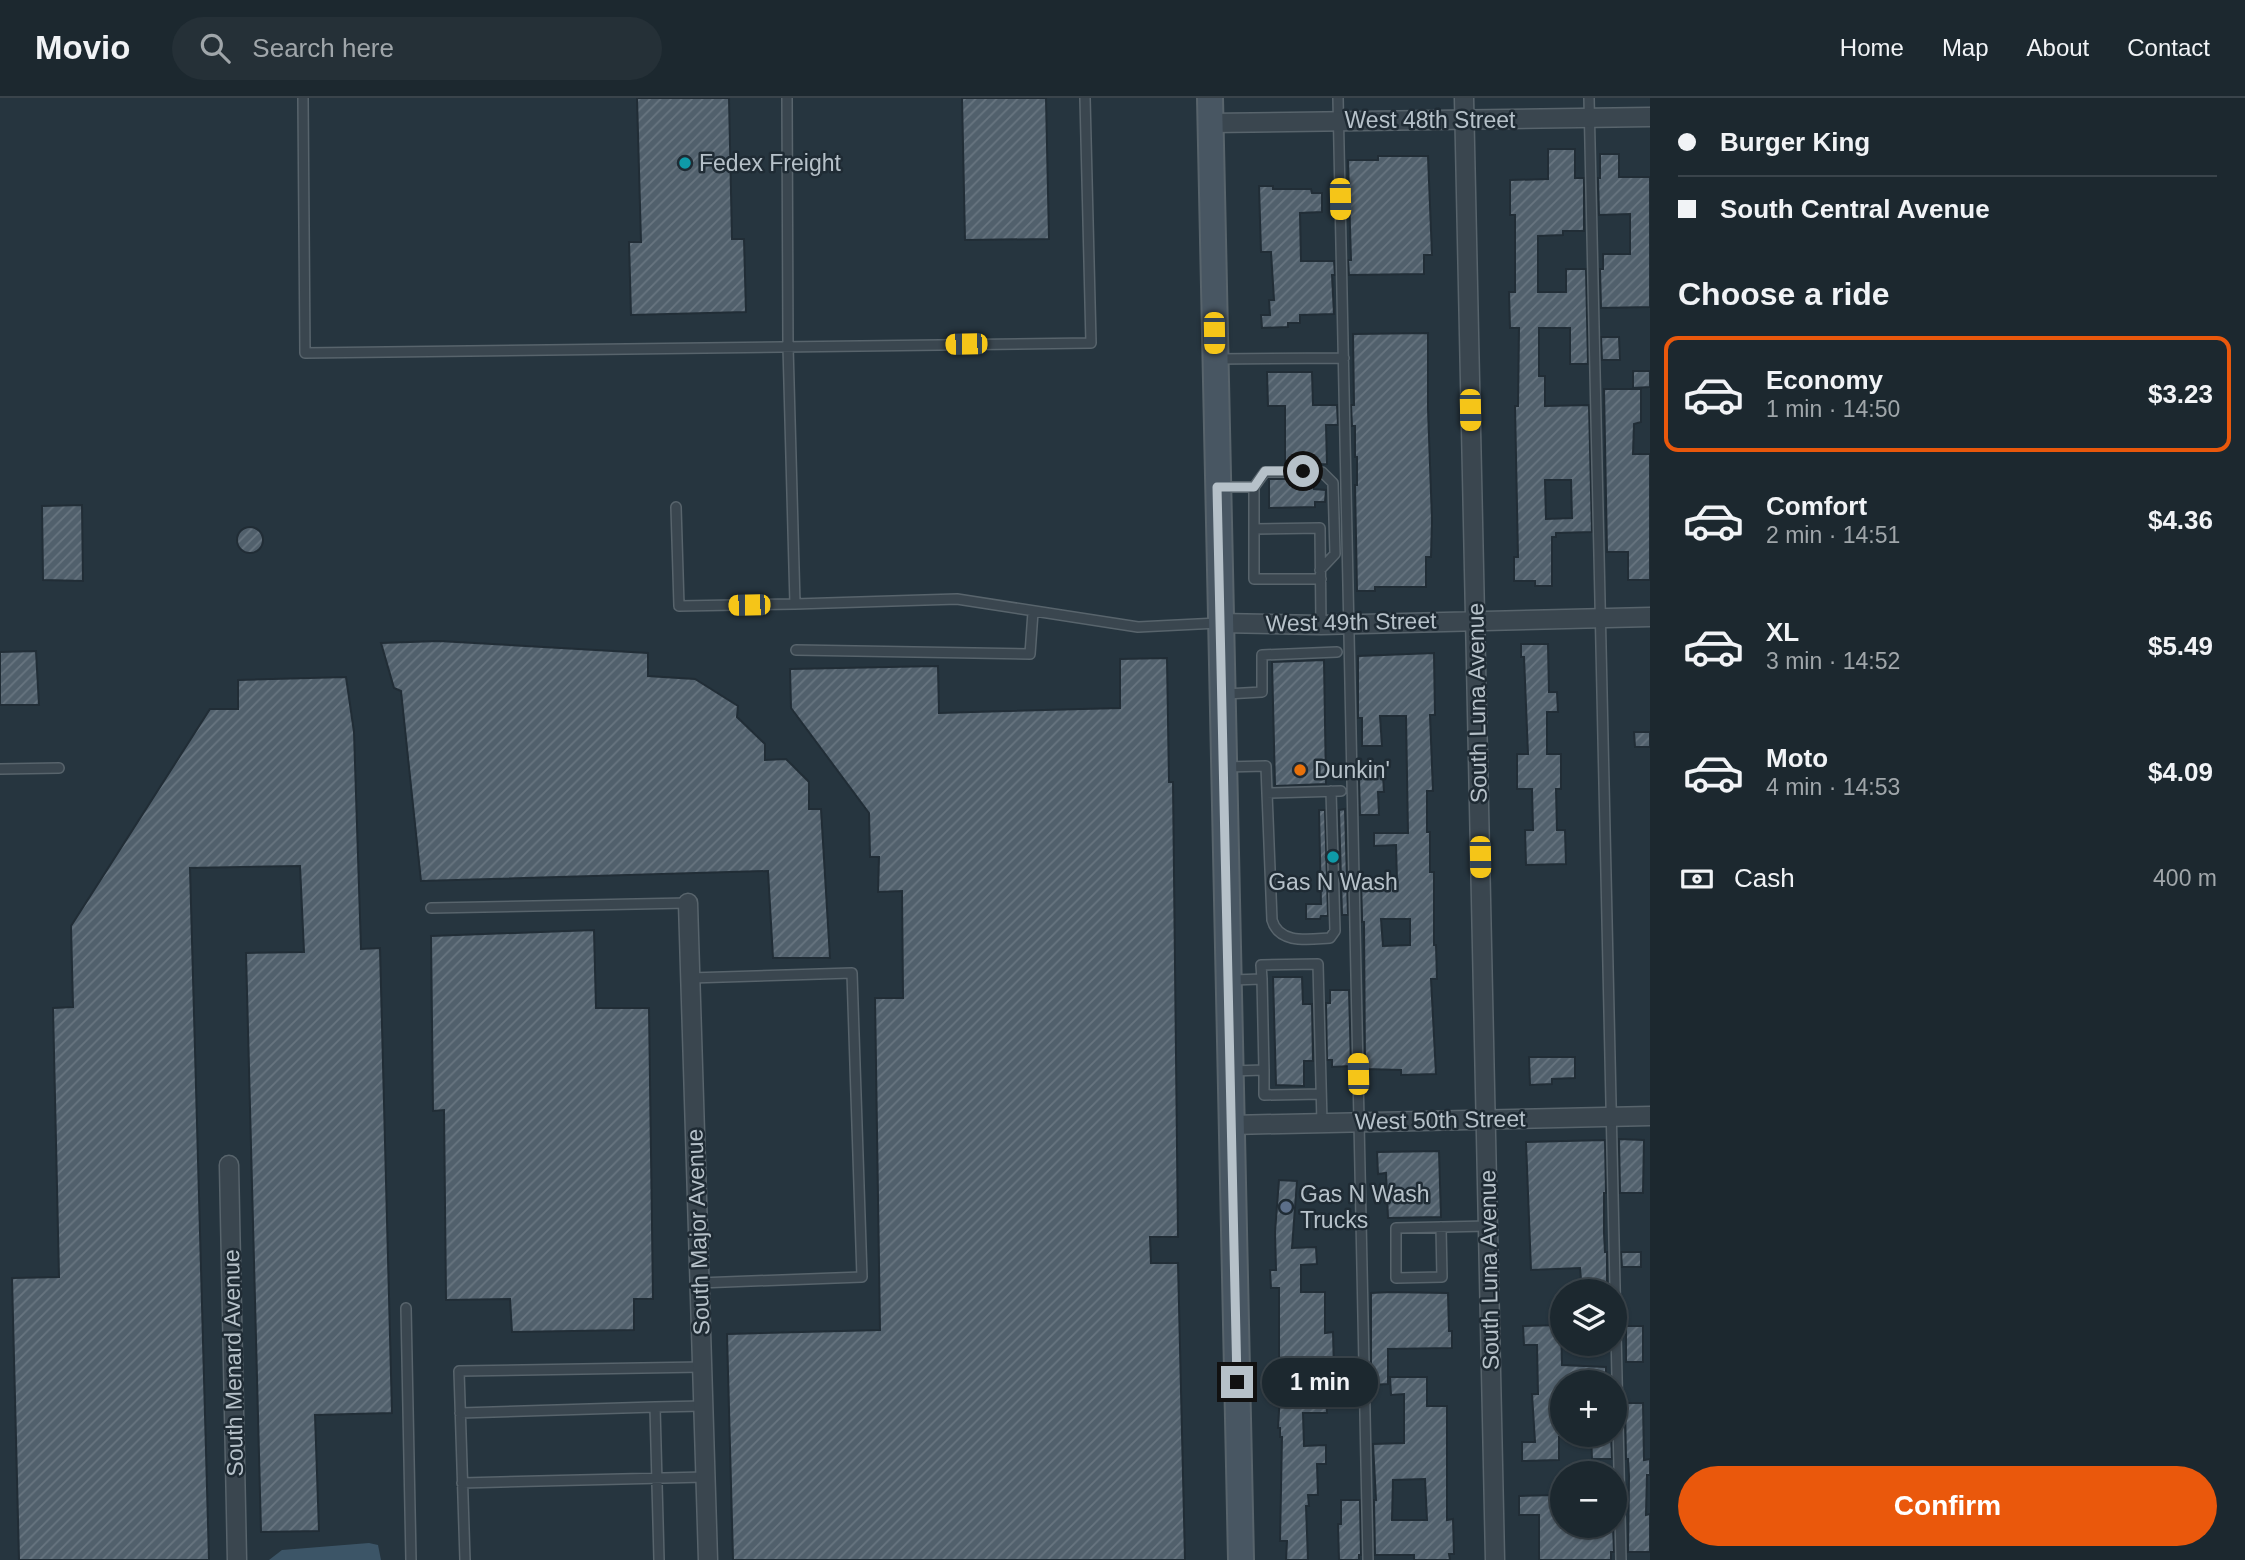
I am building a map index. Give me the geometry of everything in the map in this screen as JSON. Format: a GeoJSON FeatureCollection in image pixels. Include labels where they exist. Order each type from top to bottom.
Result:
{"type":"FeatureCollection","features":[{"type":"Feature","properties":{"kind":"main road"},"geometry":{"type":"LineString","coordinates":[[1210,110],[1241,1560]]}},
{"type":"Feature","properties":{"kind":"street","name":"South Luna Avenue"},"geometry":{"type":"LineString","coordinates":[[1464,98],[1495,1560]]}},
{"type":"Feature","properties":{"kind":"street","name":"West 48th Street"},"geometry":{"type":"LineString","coordinates":[[1210,110],[1339,121],[1650,117]]}},
{"type":"Feature","properties":{"kind":"street","name":"West 49th Street"},"geometry":{"type":"LineString","coordinates":[[1220,623],[1321,625],[1650,617]]}},
{"type":"Feature","properties":{"kind":"street","name":"South Major Avenue"},"geometry":{"type":"LineString","coordinates":[[688,903],[708,1560]]}},
{"type":"Feature","properties":{"kind":"street","name":"West 50th Street"},"geometry":{"type":"LineString","coordinates":[[1231,1125],[1650,1116]]}},
{"type":"Feature","properties":{"kind":"street","name":"South Menard Avenue"},"geometry":{"type":"LineString","coordinates":[[229,1165],[237,1560]]}},
{"type":"Feature","properties":{"kind":"lane"},"geometry":{"type":"LineString","coordinates":[[303,98],[305,353],[1091,343],[1085,98]]}},
{"type":"Feature","properties":{"kind":"lane"},"geometry":{"type":"LineString","coordinates":[[787,98],[788,346],[795,604]]}},
{"type":"Feature","properties":{"kind":"lane"},"geometry":{"type":"LineString","coordinates":[[1338,98],[1368,1560]]}},
{"type":"Feature","properties":{"kind":"lane"},"geometry":{"type":"LineString","coordinates":[[1589,98],[1621,1560]]}},
{"type":"Feature","properties":{"kind":"lane"},"geometry":{"type":"LineString","coordinates":[[1215,359],[1343,358]]}},
{"type":"Feature","properties":{"kind":"lane"},"geometry":{"type":"LineString","coordinates":[[1265,471],[1322,471],[1333,483],[1335,554],[1320,574],[1254,579],[1254,529],[1254,487],[1265,471]]}},
{"type":"Feature","properties":{"kind":"lane"},"geometry":{"type":"LineString","coordinates":[[1217,487],[1254,487]]}},
{"type":"Feature","properties":{"kind":"lane"},"geometry":{"type":"LineString","coordinates":[[676,507],[679,606],[957,599],[1138,626],[1220,623]]}},
{"type":"Feature","properties":{"kind":"lane"},"geometry":{"type":"LineString","coordinates":[[1254,529],[1320,528],[1321,625]]}},
{"type":"Feature","properties":{"kind":"lane"},"geometry":{"type":"LineString","coordinates":[[796,650],[1030,654],[1033,612]]}},
{"type":"Feature","properties":{"kind":"lane"},"geometry":{"type":"LineString","coordinates":[[1221,695],[1262,692],[1262,656],[1337,652]]}},
{"type":"Feature","properties":{"kind":"lane"},"geometry":{"type":"LineString","coordinates":[[1223,767],[1266,766],[1267,793],[1272,920],[1275,930],[1283,936],[1297,939],[1330,938],[1335,932],[1336,791],[1267,793]]}},
{"type":"Feature","properties":{"kind":"lane"},"geometry":{"type":"LineString","coordinates":[[0,769],[60,768]]}},
{"type":"Feature","properties":{"kind":"lane"},"geometry":{"type":"LineString","coordinates":[[431,908],[688,903]]}},
{"type":"Feature","properties":{"kind":"lane"},"geometry":{"type":"LineString","coordinates":[[1321,1094],[1264,1095],[1262,965],[1318,964],[1322,1123]]}},
{"type":"Feature","properties":{"kind":"lane"},"geometry":{"type":"LineString","coordinates":[[690,978],[852,973],[862,1264],[862,1277],[699,1283]]}},
{"type":"Feature","properties":{"kind":"lane"},"geometry":{"type":"LineString","coordinates":[[1227,980],[1262,979]]}},
{"type":"Feature","properties":{"kind":"lane"},"geometry":{"type":"LineString","coordinates":[[1230,1071],[1264,1070]]}},
{"type":"Feature","properties":{"kind":"lane"},"geometry":{"type":"LineString","coordinates":[[1441,1227],[1442,1277],[1396,1278],[1396,1227],[1488,1226]]}},
{"type":"Feature","properties":{"kind":"lane"},"geometry":{"type":"LineString","coordinates":[[407,1308],[411,1560]]}},
{"type":"Feature","properties":{"kind":"lane"},"geometry":{"type":"LineString","coordinates":[[465,1560],[459,1371],[702,1367]]}},
{"type":"Feature","properties":{"kind":"lane"},"geometry":{"type":"LineString","coordinates":[[460,1413],[703,1406]]}},
{"type":"Feature","properties":{"kind":"lane"},"geometry":{"type":"LineString","coordinates":[[655,1407],[659,1560]]}},
{"type":"Feature","properties":{"kind":"lane"},"geometry":{"type":"LineString","coordinates":[[462,1483],[705,1477]]}},
{"type":"Feature","properties":{"kind":"water"},"geometry":{"type":"Polygon","coordinates":[[[369,1543],[378,1545],[381,1560],[269,1560],[282,1550],[369,1543]]]}},
{"type":"Feature","properties":{"kind":"building","name":"Fedex Freight"},"geometry":{"type":"Polygon","coordinates":[[[637,98],[729,98],[732,239],[744,239],[746,312],[631,315],[629,242],[641,242],[637,98]]]}},
{"type":"Feature","properties":{"kind":"building"},"geometry":{"type":"Polygon","coordinates":[[[962,98],[1046,98],[1049,239],[965,240],[962,98]]]}},
{"type":"Feature","properties":{"kind":"building"},"geometry":{"type":"Polygon","coordinates":[[[1548,149],[1575,149],[1575,178],[1584,178],[1584,231],[1563,231],[1563,235],[1538,236],[1538,292],[1566,292],[1566,269],[1586,269],[1588,364],[1570,364],[1570,328],[1539,328],[1539,376],[1545,376],[1545,406],[1589,405],[1592,532],[1556,533],[1556,537],[1552,537],[1552,586],[1535,586],[1535,581],[1514,581],[1514,557],[1518,557],[1515,406],[1518,406],[1519,328],[1510,328],[1509,292],[1515,292],[1515,215],[1510,215],[1510,180],[1548,179],[1548,149]],[[1545,480],[1546,519],[1572,518],[1571,480],[1545,480]]]}},
{"type":"Feature","properties":{"kind":"building"},"geometry":{"type":"Polygon","coordinates":[[[1600,154],[1619,154],[1619,177],[1650,177],[1650,307],[1601,308],[1600,269],[1603,269],[1603,254],[1630,254],[1630,214],[1599,215],[1600,154]]]}},
{"type":"Feature","properties":{"kind":"building"},"geometry":{"type":"Polygon","coordinates":[[[1378,156],[1428,156],[1432,255],[1424,255],[1424,274],[1349,275],[1348,260],[1351,260],[1348,160],[1378,160],[1378,156]]]}},
{"type":"Feature","properties":{"kind":"building"},"geometry":{"type":"Polygon","coordinates":[[[1259,186],[1273,186],[1273,189],[1311,189],[1312,193],[1322,193],[1322,212],[1300,213],[1301,261],[1334,261],[1334,314],[1300,315],[1300,323],[1288,323],[1288,327],[1262,328],[1261,315],[1270,315],[1269,300],[1274,300],[1271,252],[1261,252],[1259,186]]]}},
{"type":"Feature","properties":{"kind":"building"},"geometry":{"type":"Polygon","coordinates":[[[1428,333],[1432,520],[1431,557],[1426,557],[1426,587],[1375,587],[1375,591],[1357,591],[1357,457],[1351,405],[1354,405],[1353,334],[1428,333]]]}},
{"type":"Feature","properties":{"kind":"building"},"geometry":{"type":"Polygon","coordinates":[[[1601,337],[1619,337],[1620,360],[1602,360],[1601,337]]]}},
{"type":"Feature","properties":{"kind":"building"},"geometry":{"type":"Polygon","coordinates":[[[1633,371],[1650,371],[1650,387],[1633,388],[1633,371]]]}},
{"type":"Feature","properties":{"kind":"building"},"geometry":{"type":"Polygon","coordinates":[[[1267,372],[1312,372],[1313,405],[1337,405],[1338,425],[1326,425],[1327,464],[1285,465],[1285,406],[1268,406],[1267,372]]]}},
{"type":"Feature","properties":{"kind":"building"},"geometry":{"type":"Polygon","coordinates":[[[1604,389],[1641,389],[1641,422],[1634,424],[1633,454],[1650,454],[1650,580],[1628,580],[1628,552],[1607,552],[1604,389]]]}},
{"type":"Feature","properties":{"kind":"building"},"geometry":{"type":"Polygon","coordinates":[[[1269,479],[1314,479],[1314,489],[1326,490],[1325,502],[1315,502],[1315,507],[1269,508],[1269,479]]]}},
{"type":"Feature","properties":{"kind":"building"},"geometry":{"type":"Polygon","coordinates":[[[82,505],[83,581],[43,580],[42,506],[82,505]]]}},
{"type":"Feature","properties":{"kind":"building"},"geometry":{"type":"Polygon","coordinates":[[[250,527],[259,531],[263,540],[259,549],[250,553],[241,549],[237,540],[241,531],[250,527]]]}},
{"type":"Feature","properties":{"kind":"building"},"geometry":{"type":"Polygon","coordinates":[[[439,641],[648,653],[648,676],[695,679],[738,706],[737,717],[765,744],[765,760],[786,759],[809,782],[809,809],[821,809],[830,958],[773,958],[768,871],[421,881],[401,691],[394,688],[381,643],[439,641]]]}},
{"type":"Feature","properties":{"kind":"building"},"geometry":{"type":"Polygon","coordinates":[[[1521,644],[1548,644],[1549,692],[1557,692],[1558,712],[1547,712],[1547,754],[1561,754],[1561,789],[1556,789],[1557,830],[1565,830],[1566,864],[1526,865],[1525,830],[1533,830],[1532,789],[1517,789],[1517,754],[1528,754],[1524,657],[1521,657],[1521,644]]]}},
{"type":"Feature","properties":{"kind":"building"},"geometry":{"type":"Polygon","coordinates":[[[36,651],[39,705],[0,705],[0,652],[36,651]]]}},
{"type":"Feature","properties":{"kind":"building"},"geometry":{"type":"Polygon","coordinates":[[[1434,653],[1435,715],[1430,715],[1433,791],[1427,791],[1427,832],[1430,832],[1430,872],[1434,872],[1437,979],[1431,979],[1436,1074],[1401,1075],[1401,1070],[1365,1069],[1364,922],[1361,882],[1397,881],[1396,845],[1374,846],[1374,833],[1408,833],[1406,716],[1380,716],[1382,746],[1362,746],[1362,718],[1358,718],[1358,656],[1434,653]],[[1381,919],[1383,946],[1410,945],[1410,919],[1381,919]]]}},
{"type":"Feature","properties":{"kind":"building"},"geometry":{"type":"Polygon","coordinates":[[[1167,658],[1169,782],[1173,782],[1178,1237],[1150,1237],[1151,1263],[1178,1263],[1185,1560],[733,1560],[727,1334],[880,1330],[875,998],[903,998],[902,891],[878,892],[879,857],[870,857],[869,813],[791,708],[790,669],[938,666],[939,713],[1120,708],[1120,659],[1167,658]]]}},
{"type":"Feature","properties":{"kind":"building"},"geometry":{"type":"Polygon","coordinates":[[[1324,660],[1326,784],[1275,786],[1272,662],[1324,660]]]}},
{"type":"Feature","properties":{"kind":"building"},"geometry":{"type":"Polygon","coordinates":[[[346,677],[354,732],[361,949],[380,948],[392,1413],[315,1415],[319,1531],[261,1532],[246,953],[304,952],[300,866],[190,868],[209,1560],[19,1560],[12,1278],[59,1277],[53,1008],[73,1007],[71,926],[210,709],[238,709],[238,680],[346,677]]]}},
{"type":"Feature","properties":{"kind":"building"},"geometry":{"type":"Polygon","coordinates":[[[1634,732],[1650,732],[1650,747],[1635,747],[1634,732]]]}},
{"type":"Feature","properties":{"kind":"building"},"geometry":{"type":"Polygon","coordinates":[[[1383,776],[1384,792],[1378,792],[1379,815],[1360,815],[1359,777],[1383,776]]]}},
{"type":"Feature","properties":{"kind":"building"},"geometry":{"type":"Polygon","coordinates":[[[1345,809],[1348,915],[1342,915],[1339,810],[1345,809]]]}},
{"type":"Feature","properties":{"kind":"building"},"geometry":{"type":"Polygon","coordinates":[[[1319,810],[1325,810],[1328,916],[1306,919],[1306,904],[1321,904],[1319,810]]]}},
{"type":"Feature","properties":{"kind":"building"},"geometry":{"type":"Polygon","coordinates":[[[594,930],[596,1008],[649,1008],[653,1299],[634,1299],[634,1330],[512,1332],[510,1299],[446,1300],[444,1110],[433,1111],[431,936],[594,930]]]}},
{"type":"Feature","properties":{"kind":"building"},"geometry":{"type":"Polygon","coordinates":[[[1273,977],[1302,977],[1303,1004],[1312,1004],[1313,1061],[1304,1061],[1304,1086],[1276,1085],[1273,977]]]}},
{"type":"Feature","properties":{"kind":"building"},"geometry":{"type":"Polygon","coordinates":[[[1330,990],[1349,990],[1351,1066],[1332,1067],[1332,1060],[1327,1060],[1326,1003],[1330,1003],[1330,990]]]}},
{"type":"Feature","properties":{"kind":"building"},"geometry":{"type":"Polygon","coordinates":[[[1529,1057],[1575,1057],[1575,1078],[1552,1079],[1552,1084],[1530,1085],[1529,1057]]]}},
{"type":"Feature","properties":{"kind":"building"},"geometry":{"type":"Polygon","coordinates":[[[1619,1139],[1644,1140],[1643,1193],[1620,1193],[1619,1139]]]}},
{"type":"Feature","properties":{"kind":"building"},"geometry":{"type":"Polygon","coordinates":[[[1605,1140],[1604,1233],[1607,1279],[1581,1279],[1580,1268],[1531,1270],[1526,1142],[1605,1140]]]}},
{"type":"Feature","properties":{"kind":"building"},"geometry":{"type":"Polygon","coordinates":[[[1439,1151],[1441,1217],[1388,1218],[1386,1173],[1378,1174],[1377,1152],[1439,1151]]]}},
{"type":"Feature","properties":{"kind":"building"},"geometry":{"type":"Polygon","coordinates":[[[1279,1180],[1297,1181],[1292,1248],[1316,1247],[1317,1264],[1301,1265],[1301,1292],[1325,1292],[1325,1333],[1333,1332],[1334,1371],[1357,1371],[1355,1387],[1326,1387],[1327,1413],[1303,1413],[1304,1446],[1326,1445],[1326,1464],[1317,1464],[1318,1495],[1308,1495],[1309,1506],[1306,1506],[1308,1560],[1286,1560],[1287,1541],[1280,1541],[1282,1437],[1278,1428],[1280,1394],[1277,1394],[1276,1373],[1279,1373],[1279,1288],[1271,1288],[1270,1270],[1276,1270],[1275,1232],[1279,1180]]]}},
{"type":"Feature","properties":{"kind":"building"},"geometry":{"type":"Polygon","coordinates":[[[1621,1252],[1641,1252],[1641,1267],[1622,1267],[1621,1252]]]}},
{"type":"Feature","properties":{"kind":"building"},"geometry":{"type":"Polygon","coordinates":[[[1371,1293],[1448,1293],[1452,1348],[1388,1349],[1388,1384],[1371,1385],[1371,1293]]]}},
{"type":"Feature","properties":{"kind":"building"},"geometry":{"type":"Polygon","coordinates":[[[1550,1325],[1550,1356],[1562,1356],[1562,1365],[1606,1367],[1606,1370],[1550,1370],[1550,1447],[1559,1447],[1559,1460],[1522,1461],[1522,1442],[1535,1442],[1532,1394],[1538,1394],[1537,1345],[1524,1345],[1523,1326],[1550,1325]]]}},
{"type":"Feature","properties":{"kind":"building"},"geometry":{"type":"Polygon","coordinates":[[[1627,1326],[1643,1326],[1643,1362],[1626,1362],[1627,1326]]]}},
{"type":"Feature","properties":{"kind":"building"},"geometry":{"type":"Polygon","coordinates":[[[1390,1377],[1427,1377],[1427,1406],[1447,1406],[1447,1520],[1453,1519],[1454,1554],[1449,1554],[1450,1560],[1414,1560],[1414,1555],[1375,1555],[1373,1444],[1404,1443],[1404,1394],[1391,1395],[1390,1377]],[[1425,1479],[1393,1480],[1392,1520],[1427,1520],[1425,1479]]]}},
{"type":"Feature","properties":{"kind":"building"},"geometry":{"type":"Polygon","coordinates":[[[1627,1403],[1643,1403],[1644,1460],[1650,1459],[1646,1515],[1650,1514],[1650,1552],[1628,1552],[1629,1476],[1626,1459],[1627,1403]]]}},
{"type":"Feature","properties":{"kind":"building"},"geometry":{"type":"Polygon","coordinates":[[[1592,1447],[1612,1447],[1612,1459],[1592,1459],[1592,1447]]]}},
{"type":"Feature","properties":{"kind":"building"},"geometry":{"type":"Polygon","coordinates":[[[1550,1495],[1550,1538],[1613,1538],[1611,1560],[1539,1560],[1539,1515],[1519,1515],[1519,1496],[1550,1495]]]}},
{"type":"Feature","properties":{"kind":"building"},"geometry":{"type":"Polygon","coordinates":[[[1341,1500],[1360,1500],[1359,1560],[1339,1560],[1338,1524],[1341,1524],[1341,1500]]]}},
{"type":"Feature","properties":{"kind":"place","name":"Fedex Freight"},"geometry":{"type":"Point","coordinates":[685,163]}},
{"type":"Feature","properties":{"kind":"place","name":"Dunkin'"},"geometry":{"type":"Point","coordinates":[1300,770]}},
{"type":"Feature","properties":{"kind":"place","name":"Gas N Wash"},"geometry":{"type":"Point","coordinates":[1333,857]}},
{"type":"Feature","properties":{"kind":"place","name":"Gas N Wash Trucks"},"geometry":{"type":"Point","coordinates":[1286,1207]}},
{"type":"Feature","properties":{"kind":"route"},"geometry":{"type":"LineString","coordinates":[[1237,1382],[1217,487],[1254,487],[1265,471],[1303,471]]}}]}
